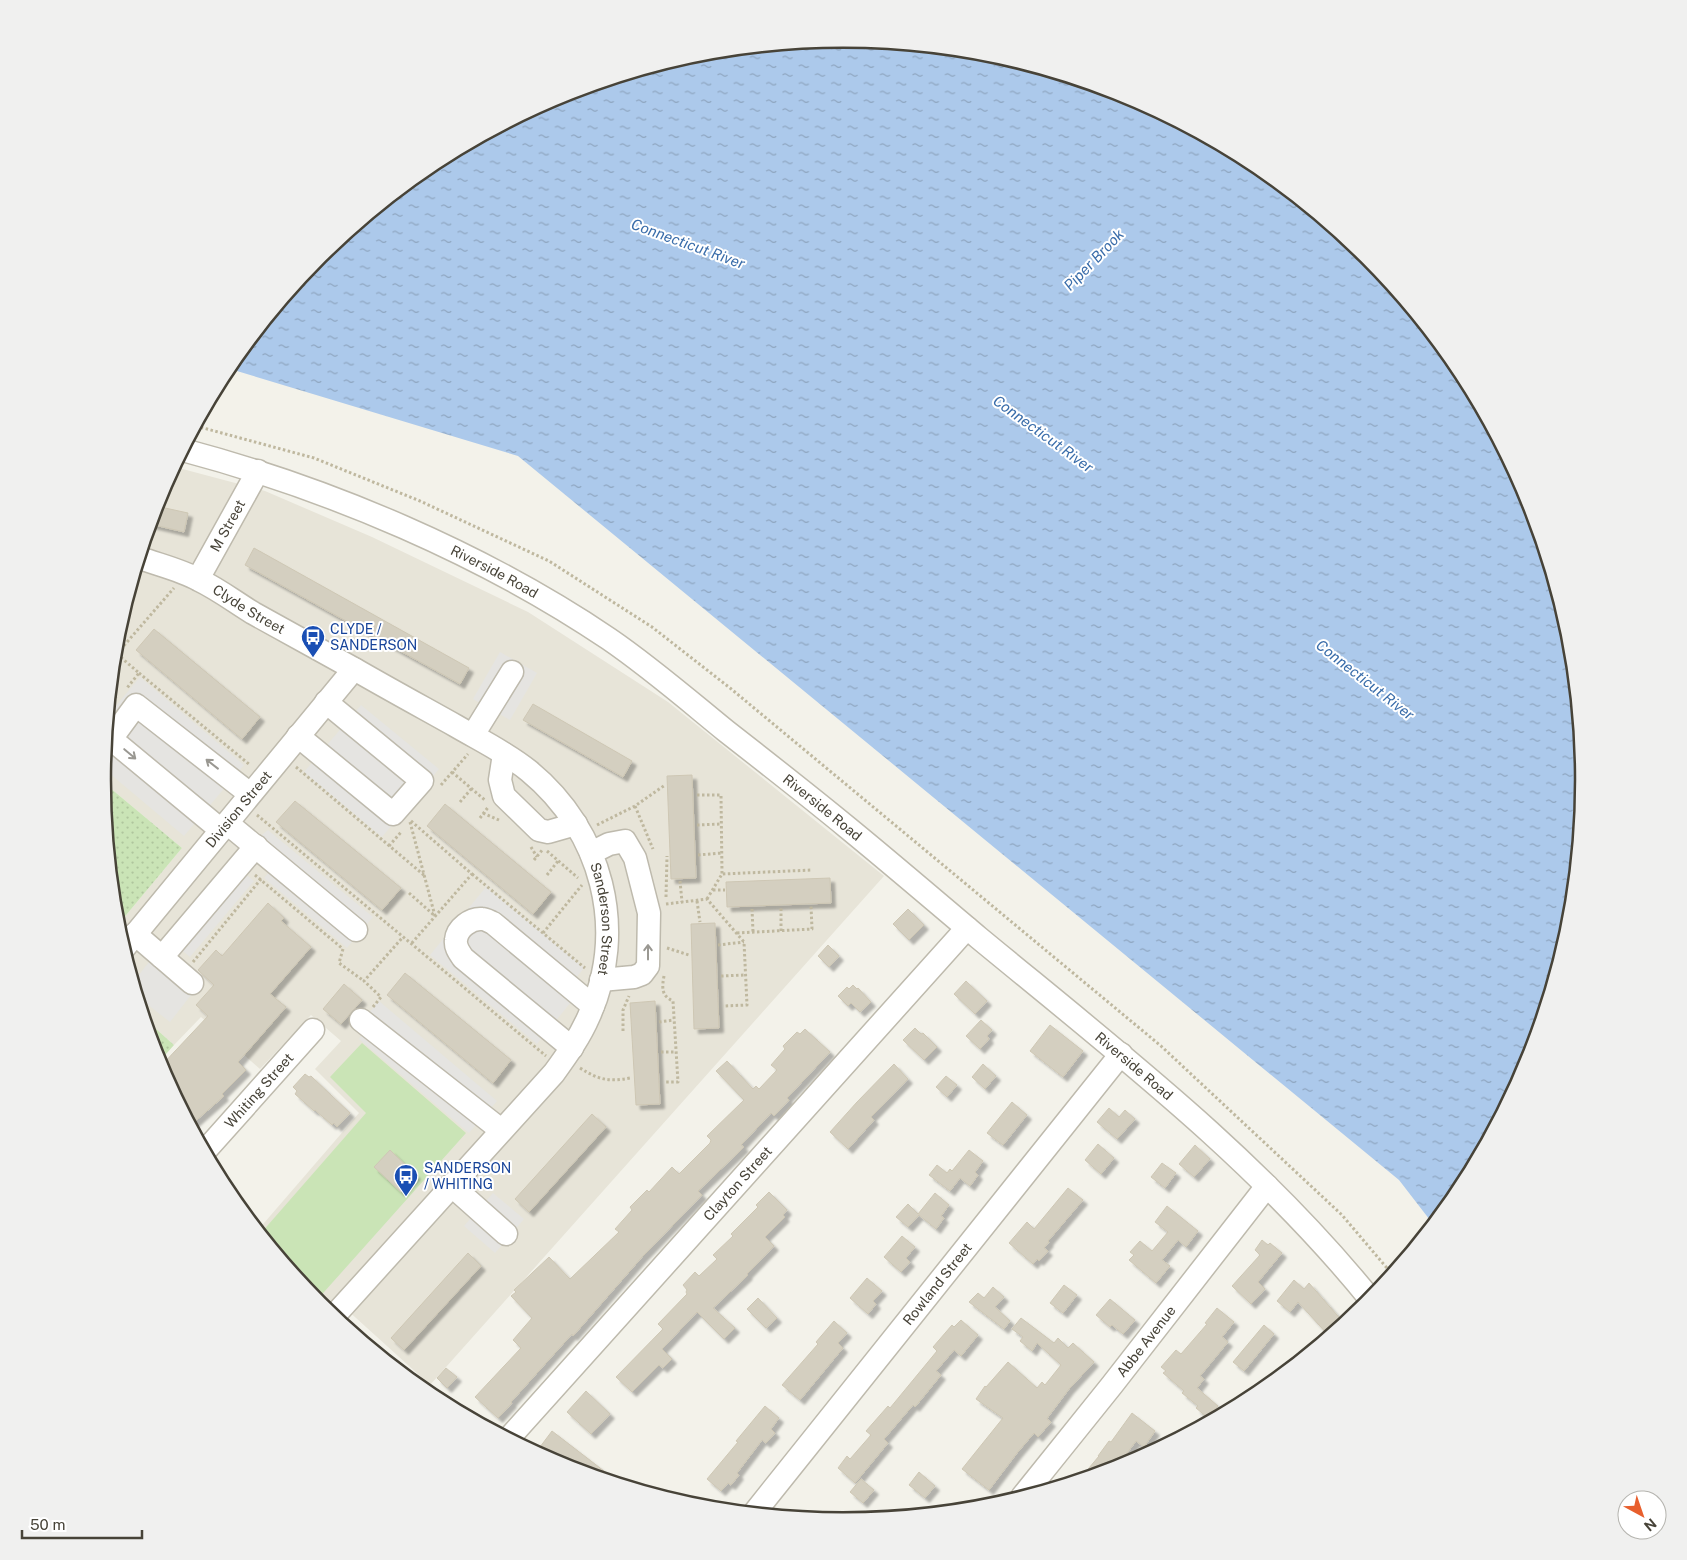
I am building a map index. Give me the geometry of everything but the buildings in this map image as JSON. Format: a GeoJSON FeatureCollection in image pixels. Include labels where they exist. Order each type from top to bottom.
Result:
{"type":"FeatureCollection","features":[{"type":"Feature","properties":{"kind":"street","name":"Riverside Road"},"geometry":{"type":"LineString","coordinates":[[189,452],[258,471],[369,514],[464,556],[532,592],[608,639],[664,680],[846,826],[1121,1054],[1223,1143],[1267,1186],[1316,1236],[1365,1293]]}},
{"type":"Feature","properties":{"kind":"street","name":"M Street"},"geometry":{"type":"LineString","coordinates":[[198,579],[258,471]]}},
{"type":"Feature","properties":{"kind":"street","name":"Clyde Street"},"geometry":{"type":"LineString","coordinates":[[145,560],[198,579],[251,612],[354,669]]}},
{"type":"Feature","properties":{"kind":"street","name":"Division Street"},"geometry":{"type":"LineString","coordinates":[[129,941],[354,669]]}},
{"type":"Feature","properties":{"kind":"street","name":"Sanderson Street"},"geometry":{"type":"LineString","coordinates":[[339,1310],[501,1130],[570,1061],[593,1006],[596,976],[606,952],[606,915],[602,885],[591,853],[587,824],[561,803],[540,780],[504,754],[354,669]]}},
{"type":"Feature","properties":{"kind":"street"},"geometry":{"type":"LineString","coordinates":[[477,738],[512,672]]}},
{"type":"Feature","properties":{"kind":"street"},"geometry":{"type":"LineString","coordinates":[[298,736],[393,814],[422,781],[326,702]]}},
{"type":"Feature","properties":{"kind":"street"},"geometry":{"type":"LineString","coordinates":[[113,736],[136,706],[247,799]]}},
{"type":"Feature","properties":{"kind":"street"},"geometry":{"type":"LineString","coordinates":[[113,739],[224,826],[249,855],[356,930]]}},
{"type":"Feature","properties":{"kind":"street"},"geometry":{"type":"LineString","coordinates":[[504,754],[500,780],[504,796],[539,830],[548,832],[587,824]]}},
{"type":"Feature","properties":{"kind":"street"},"geometry":{"type":"LineString","coordinates":[[591,853],[610,844],[625,840],[635,858],[648,913],[648,966],[642,974],[634,977],[596,976]]}},
{"type":"Feature","properties":{"kind":"street"},"geometry":{"type":"LineString","coordinates":[[162,957],[249,855]]}},
{"type":"Feature","properties":{"kind":"street"},"geometry":{"type":"LineString","coordinates":[[570,1061],[463,958],[455,941],[457,933],[473,920],[484,918],[493,923],[593,1006]]}},
{"type":"Feature","properties":{"kind":"street","name":"Clayton Street"},"geometry":{"type":"LineString","coordinates":[[513,1433],[967,928]]}},
{"type":"Feature","properties":{"kind":"street"},"geometry":{"type":"LineString","coordinates":[[129,941],[162,957],[187,978]]}},
{"type":"Feature","properties":{"kind":"street"},"geometry":{"type":"LineString","coordinates":[[361,1020],[501,1130]]}},
{"type":"Feature","properties":{"kind":"street","name":"Whiting Street"},"geometry":{"type":"LineString","coordinates":[[209,1146],[313,1030]]}},
{"type":"Feature","properties":{"kind":"street","name":"Rowland Street"},"geometry":{"type":"LineString","coordinates":[[759,1507],[1121,1054]]}},
{"type":"Feature","properties":{"kind":"street"},"geometry":{"type":"LineString","coordinates":[[451,1185],[506,1234]]}},
{"type":"Feature","properties":{"kind":"street","name":"Abbe Avenue"},"geometry":{"type":"LineString","coordinates":[[1028,1489],[1267,1186]]}},
{"type":"Feature","properties":{"kind":"path"},"geometry":{"type":"LineString","coordinates":[[123,647],[176,585]]}},
{"type":"Feature","properties":{"kind":"path"},"geometry":{"type":"LineString","coordinates":[[121,660],[253,768]]}},
{"type":"Feature","properties":{"kind":"path"},"geometry":{"type":"LineString","coordinates":[[115,702],[139,673]]}},
{"type":"Feature","properties":{"kind":"path"},"geometry":{"type":"LineString","coordinates":[[441,786],[477,738]]}},
{"type":"Feature","properties":{"kind":"path"},"geometry":{"type":"LineString","coordinates":[[282,755],[425,876]]}},
{"type":"Feature","properties":{"kind":"path"},"geometry":{"type":"LineString","coordinates":[[587,824],[635,806],[665,785]]}},
{"type":"Feature","properties":{"kind":"path"},"geometry":{"type":"LineString","coordinates":[[460,802],[472,788]]}},
{"type":"Feature","properties":{"kind":"path"},"geometry":{"type":"LineString","coordinates":[[697,795],[721,795],[722,874],[707,899]]}},
{"type":"Feature","properties":{"kind":"path"},"geometry":{"type":"LineString","coordinates":[[247,799],[403,937],[570,1061],[593,1077],[612,1081],[630,1078]]}},
{"type":"Feature","properties":{"kind":"path"},"geometry":{"type":"LineString","coordinates":[[480,818],[490,804]]}},
{"type":"Feature","properties":{"kind":"path"},"geometry":{"type":"LineString","coordinates":[[389,846],[411,820]]}},
{"type":"Feature","properties":{"kind":"path"},"geometry":{"type":"LineString","coordinates":[[411,820],[472,874],[596,976]]}},
{"type":"Feature","properties":{"kind":"path"},"geometry":{"type":"LineString","coordinates":[[411,820],[436,916]]}},
{"type":"Feature","properties":{"kind":"path"},"geometry":{"type":"LineString","coordinates":[[698,825],[722,824]]}},
{"type":"Feature","properties":{"kind":"path"},"geometry":{"type":"LineString","coordinates":[[534,860],[544,849]]}},
{"type":"Feature","properties":{"kind":"path"},"geometry":{"type":"LineString","coordinates":[[698,855],[722,853]]}},
{"type":"Feature","properties":{"kind":"path"},"geometry":{"type":"LineString","coordinates":[[249,855],[260,879],[343,949],[339,963],[364,981],[381,997],[361,1020]]}},
{"type":"Feature","properties":{"kind":"path"},"geometry":{"type":"LineString","coordinates":[[667,856],[666,903],[707,899]]}},
{"type":"Feature","properties":{"kind":"path"},"geometry":{"type":"LineString","coordinates":[[546,875],[558,861]]}},
{"type":"Feature","properties":{"kind":"path"},"geometry":{"type":"LineString","coordinates":[[722,874],[812,870]]}},
{"type":"Feature","properties":{"kind":"path"},"geometry":{"type":"LineString","coordinates":[[412,944],[472,874]]}},
{"type":"Feature","properties":{"kind":"path"},"geometry":{"type":"LineString","coordinates":[[187,978],[260,879]]}},
{"type":"Feature","properties":{"kind":"path"},"geometry":{"type":"LineString","coordinates":[[680,881],[682,902]]}},
{"type":"Feature","properties":{"kind":"path"},"geometry":{"type":"LineString","coordinates":[[543,933],[582,884],[588,884]]}},
{"type":"Feature","properties":{"kind":"path"},"geometry":{"type":"LineString","coordinates":[[712,890],[725,890]]}},
{"type":"Feature","properties":{"kind":"path"},"geometry":{"type":"LineString","coordinates":[[409,893],[436,916]]}},
{"type":"Feature","properties":{"kind":"path"},"geometry":{"type":"LineString","coordinates":[[707,899],[744,942],[747,1005],[723,1006]]}},
{"type":"Feature","properties":{"kind":"path"},"geometry":{"type":"LineString","coordinates":[[697,900],[700,922]]}},
{"type":"Feature","properties":{"kind":"path"},"geometry":{"type":"LineString","coordinates":[[736,933],[812,929],[811,906]]}},
{"type":"Feature","properties":{"kind":"path"},"geometry":{"type":"LineString","coordinates":[[781,908],[781,931]]}},
{"type":"Feature","properties":{"kind":"path"},"geometry":{"type":"LineString","coordinates":[[752,909],[753,932]]}},
{"type":"Feature","properties":{"kind":"path"},"geometry":{"type":"LineString","coordinates":[[364,981],[403,937]]}},
{"type":"Feature","properties":{"kind":"path"},"geometry":{"type":"LineString","coordinates":[[718,945],[744,942]]}},
{"type":"Feature","properties":{"kind":"path"},"geometry":{"type":"LineString","coordinates":[[667,948],[689,955]]}},
{"type":"Feature","properties":{"kind":"path"},"geometry":{"type":"LineString","coordinates":[[721,976],[746,975]]}},
{"type":"Feature","properties":{"kind":"path"},"geometry":{"type":"LineString","coordinates":[[623,1031],[623,1010],[629,994]]}},
{"type":"Feature","properties":{"kind":"path"},"geometry":{"type":"LineString","coordinates":[[659,1022],[674,1020]]}},
{"type":"Feature","properties":{"kind":"path"},"geometry":{"type":"LineString","coordinates":[[661,1052],[676,1052]]}},
{"type":"Feature","properties":{"kind":"shaded area"},"geometry":{"type":"Polygon","coordinates":[[[181,469],[265,491],[372,537],[528,612],[668,702],[884,876],[431,1384],[334,1298],[330,1302],[293,1263],[262,1226],[359,1113],[315,1069],[341,1041],[311,1015],[260,1069],[201,1017],[174,1045],[155,1028],[136,970],[124,918],[182,848],[111,789],[111,780],[117,684],[125,637],[136,590],[150,545],[181,469]]]}},
{"type":"Feature","properties":{"kind":"shaded area"},"geometry":{"type":"Polygon","coordinates":[[[500,652],[537,673],[510,720],[473,699],[500,652]]]}},
{"type":"Feature","properties":{"kind":"shaded area"},"geometry":{"type":"Polygon","coordinates":[[[140,677],[244,765],[184,836],[111,775],[115,707],[140,677]]]}},
{"type":"Feature","properties":{"kind":"shaded area"},"geometry":{"type":"Polygon","coordinates":[[[361,705],[439,769],[382,837],[304,772],[361,705]]]}},
{"type":"Feature","properties":{"kind":"shaded area"},"geometry":{"type":"Polygon","coordinates":[[[268,830],[373,917],[347,948],[264,878],[270,871],[259,837],[268,830]]]}},
{"type":"Feature","properties":{"kind":"shaded area"},"geometry":{"type":"Polygon","coordinates":[[[231,862],[254,881],[190,957],[167,938],[231,862]]]}},
{"type":"Feature","properties":{"kind":"shaded area"},"geometry":{"type":"Polygon","coordinates":[[[486,887],[584,968],[575,979],[571,1002],[537,1044],[430,955],[486,887]]]}},
{"type":"Feature","properties":{"kind":"shaded area"},"geometry":{"type":"Polygon","coordinates":[[[149,962],[191,995],[170,1022],[146,1004],[138,976],[149,962]]]}},
{"type":"Feature","properties":{"kind":"shaded area"},"geometry":{"type":"Polygon","coordinates":[[[379,1001],[497,1101],[469,1133],[359,1039],[367,1029],[360,1023],[379,1001]]]}},
{"type":"Feature","properties":{"kind":"shaded area"},"geometry":{"type":"Polygon","coordinates":[[[493,1193],[524,1219],[495,1253],[464,1226],[493,1193]]]}},
{"type":"Feature","properties":{"kind":"green space"},"geometry":{"type":"Polygon","coordinates":[[[111,789],[182,848],[124,918],[117,876],[111,789]]]}},
{"type":"Feature","properties":{"kind":"green space"},"geometry":{"type":"Polygon","coordinates":[[[155,1028],[174,1045],[165,1055],[155,1028]]]}},
{"type":"Feature","properties":{"kind":"green space"},"geometry":{"type":"Polygon","coordinates":[[[362,1043],[466,1133],[322,1294],[265,1229],[366,1113],[330,1077],[362,1043]]]}},
{"type":"Feature","properties":{"kind":"water"},"geometry":{"type":"Polygon","coordinates":[[[844,48],[891,49],[939,54],[1033,72],[1079,86],[1124,103],[1210,146],[1250,171],[1326,229],[1394,297],[1425,334],[1453,373],[1478,414],[1520,500],[1537,545],[1551,590],[1570,684],[1576,780],[1574,828],[1570,876],[1551,970],[1520,1060],[1500,1104],[1478,1146],[1453,1187],[1430,1220],[1399,1180],[518,456],[236,371],[262,334],[326,262],[361,229],[437,171],[477,146],[563,103],[608,86],[654,72],[748,54],[796,49],[844,48]]]}},
{"type":"Feature","properties":{"kind":"place","name":"CLYDE / SANDERSON"},"geometry":{"type":"Point","coordinates":[313,658]}},
{"type":"Feature","properties":{"kind":"place","name":"SANDERSON / WHITING"},"geometry":{"type":"Point","coordinates":[406,1197]}},
{"type":"Feature","properties":{"kind":"water label","name":"Connecticut River"},"geometry":{"type":"Point","coordinates":[688,244]}},
{"type":"Feature","properties":{"kind":"water label","name":"Piper Brook"},"geometry":{"type":"Point","coordinates":[1094,260]}},
{"type":"Feature","properties":{"kind":"water label","name":"Connecticut River"},"geometry":{"type":"Point","coordinates":[1043,434]}},
{"type":"Feature","properties":{"kind":"water label","name":"Connecticut River"},"geometry":{"type":"Point","coordinates":[1365,680]}}]}
